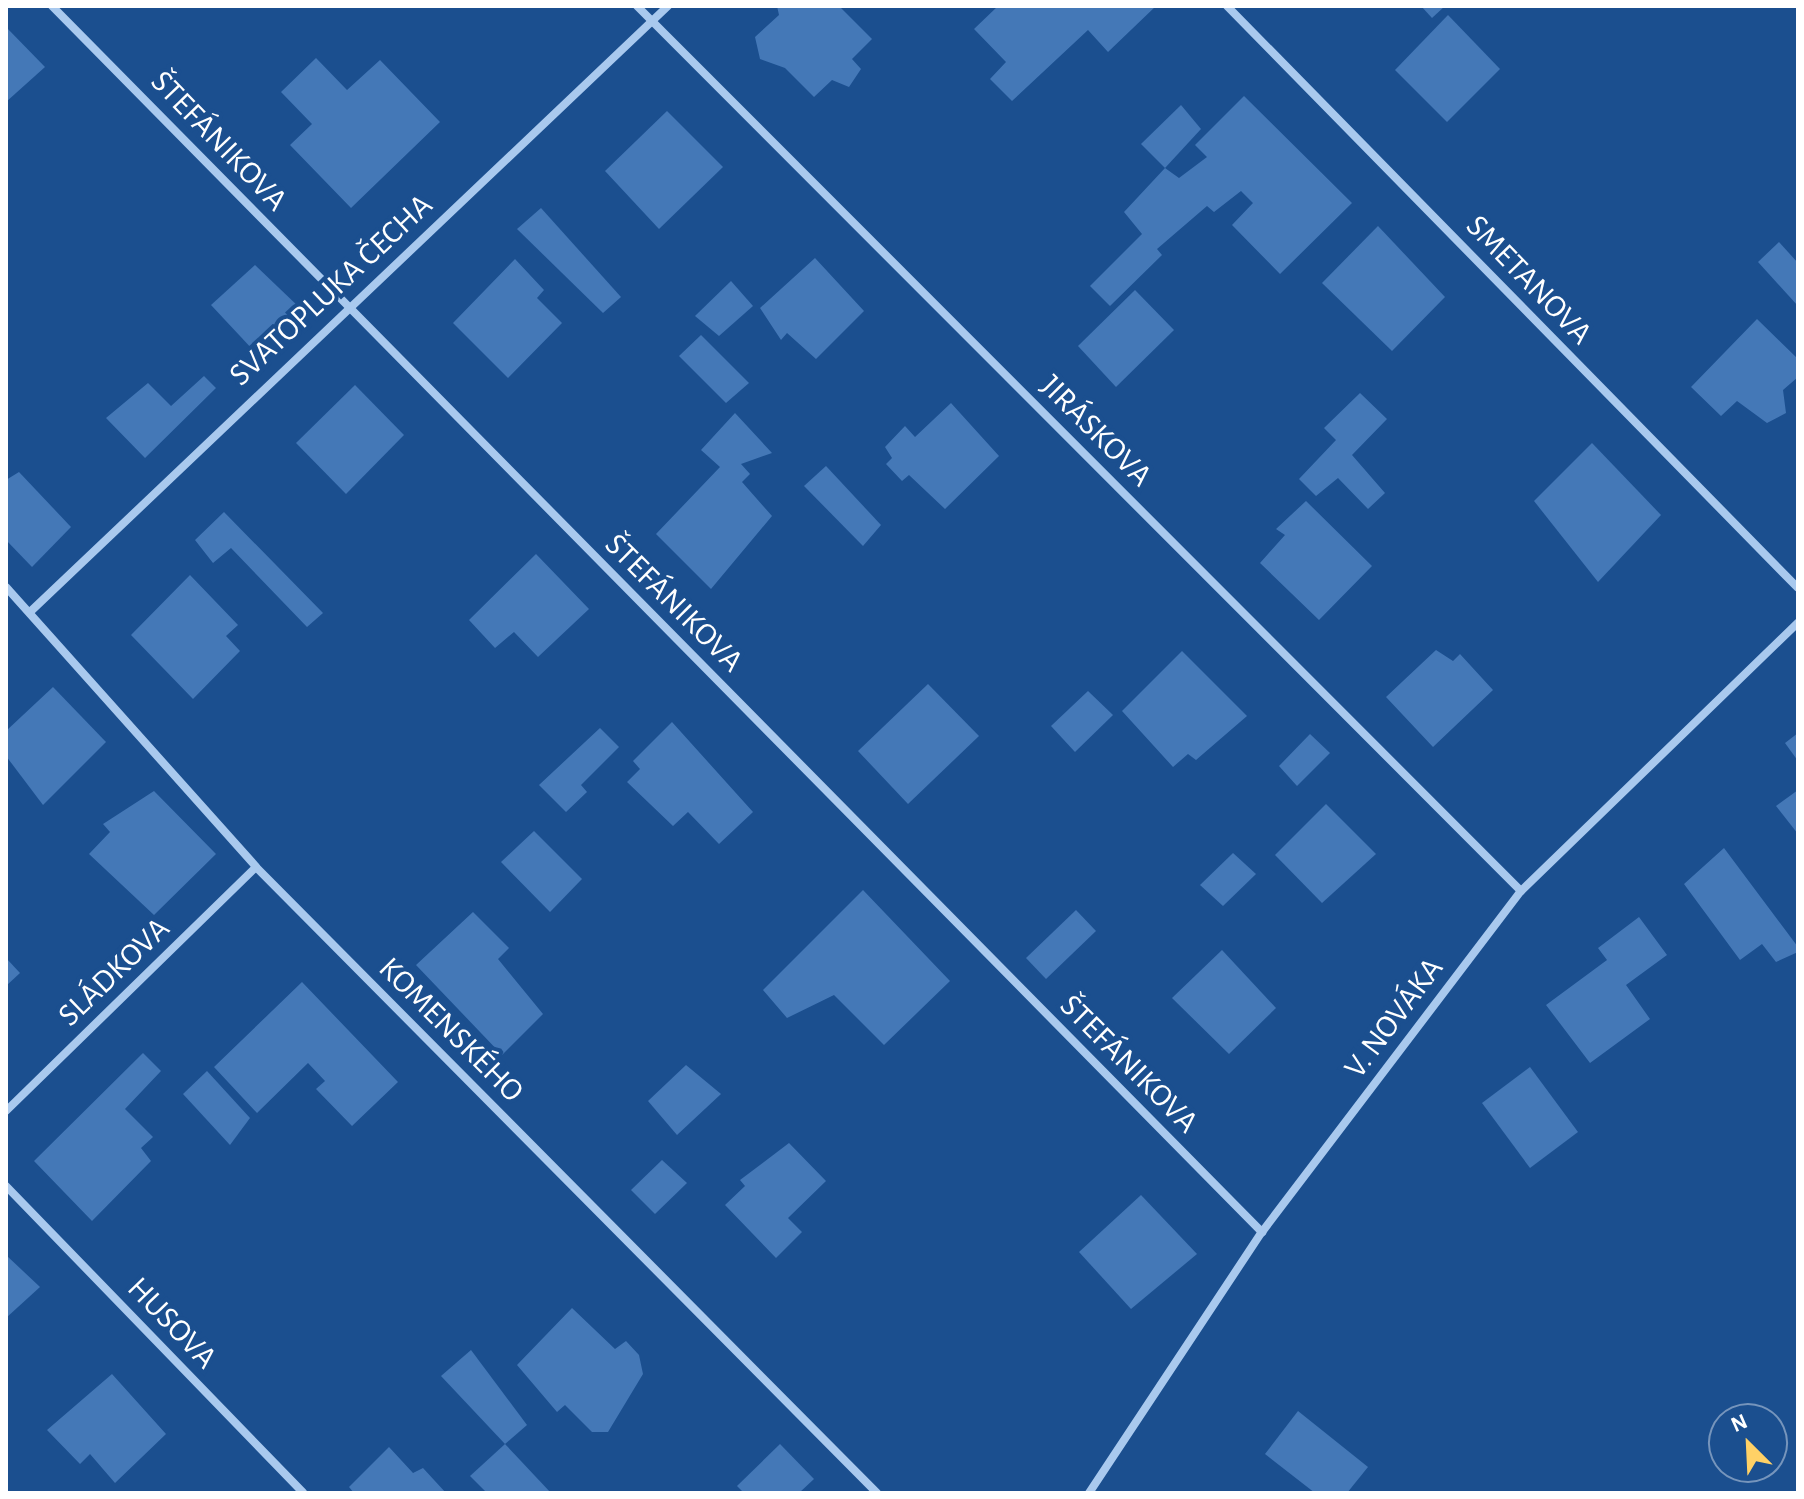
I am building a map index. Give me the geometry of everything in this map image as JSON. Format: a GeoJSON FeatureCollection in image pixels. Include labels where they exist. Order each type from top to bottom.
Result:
{"type":"FeatureCollection","features":[{"type":"Feature","properties":{"kind":"street","name":"ŠTEFÁNIKOVA"},"geometry":{"type":"LineString","coordinates":[[52,6],[1262,1232]]}},
{"type":"Feature","properties":{"kind":"street","name":"JIRÁSKOVA"},"geometry":{"type":"LineString","coordinates":[[637,6],[1521,891]]}},
{"type":"Feature","properties":{"kind":"street","name":"SVATOPLUKA ČECHA"},"geometry":{"type":"LineString","coordinates":[[30,612],[348,306],[668,6]]}},
{"type":"Feature","properties":{"kind":"street","name":"SMETANOVA"},"geometry":{"type":"LineString","coordinates":[[1227,6],[1798,588]]}},
{"type":"Feature","properties":{"kind":"street","name":"KOMENSKÉHO"},"geometry":{"type":"LineString","coordinates":[[6,587],[256,867],[877,1493]]}},
{"type":"Feature","properties":{"kind":"street","name":"V. NOVÁKA"},"geometry":{"type":"LineString","coordinates":[[1089,1493],[1262,1232],[1521,891],[1798,623]]}},
{"type":"Feature","properties":{"kind":"street","name":"SLÁDKOVA"},"geometry":{"type":"LineString","coordinates":[[6,1111],[256,867]]}},
{"type":"Feature","properties":{"kind":"street","name":"HUSOVA"},"geometry":{"type":"LineString","coordinates":[[6,1186],[303,1493]]}},
{"type":"Feature","properties":{"kind":"building"},"geometry":{"type":"Polygon","coordinates":[[[777,6],[839,6],[872,39],[852,59],[861,69],[849,87],[832,80],[814,97],[785,68],[760,59],[755,37],[779,15],[777,6]]]}},
{"type":"Feature","properties":{"kind":"building"},"geometry":{"type":"Polygon","coordinates":[[[998,6],[1156,6],[1108,52],[1088,30],[1012,101],[990,79],[1006,62],[974,29],[998,6]]]}},
{"type":"Feature","properties":{"kind":"building"},"geometry":{"type":"Polygon","coordinates":[[[1421,6],[1445,6],[1432,18],[1421,6]]]}},
{"type":"Feature","properties":{"kind":"building"},"geometry":{"type":"Polygon","coordinates":[[[1448,15],[1500,69],[1447,122],[1395,70],[1448,15]]]}},
{"type":"Feature","properties":{"kind":"building"},"geometry":{"type":"Polygon","coordinates":[[[6,27],[45,67],[6,102],[6,27]]]}},
{"type":"Feature","properties":{"kind":"building"},"geometry":{"type":"Polygon","coordinates":[[[316,58],[347,90],[380,60],[440,122],[351,208],[290,145],[312,124],[281,92],[316,58]]]}},
{"type":"Feature","properties":{"kind":"building"},"geometry":{"type":"Polygon","coordinates":[[[1244,96],[1352,203],[1280,274],[1232,225],[1253,203],[1241,191],[1214,212],[1207,206],[1157,249],[1162,255],[1110,306],[1090,286],[1142,234],[1124,212],[1165,168],[1179,178],[1207,157],[1195,145],[1244,96]]]}},
{"type":"Feature","properties":{"kind":"building"},"geometry":{"type":"Polygon","coordinates":[[[1181,105],[1201,129],[1165,168],[1141,144],[1181,105]]]}},
{"type":"Feature","properties":{"kind":"building"},"geometry":{"type":"Polygon","coordinates":[[[667,111],[723,167],[659,229],[605,171],[667,111]]]}},
{"type":"Feature","properties":{"kind":"building"},"geometry":{"type":"Polygon","coordinates":[[[541,208],[621,297],[603,313],[517,229],[541,208]]]}},
{"type":"Feature","properties":{"kind":"building"},"geometry":{"type":"Polygon","coordinates":[[[1378,226],[1445,297],[1392,351],[1322,283],[1378,226]]]}},
{"type":"Feature","properties":{"kind":"building"},"geometry":{"type":"Polygon","coordinates":[[[1779,242],[1798,263],[1798,306],[1758,262],[1779,242]]]}},
{"type":"Feature","properties":{"kind":"building"},"geometry":{"type":"Polygon","coordinates":[[[815,258],[864,311],[816,359],[787,333],[781,340],[760,308],[815,258]]]}},
{"type":"Feature","properties":{"kind":"building"},"geometry":{"type":"Polygon","coordinates":[[[515,259],[544,290],[537,298],[562,323],[508,378],[453,323],[515,259]]]}},
{"type":"Feature","properties":{"kind":"building"},"geometry":{"type":"Polygon","coordinates":[[[255,265],[301,309],[254,351],[211,305],[255,265]]]}},
{"type":"Feature","properties":{"kind":"building"},"geometry":{"type":"Polygon","coordinates":[[[731,281],[753,306],[719,336],[695,316],[731,281]]]}},
{"type":"Feature","properties":{"kind":"building"},"geometry":{"type":"Polygon","coordinates":[[[1135,290],[1174,330],[1116,387],[1078,346],[1135,290]]]}},
{"type":"Feature","properties":{"kind":"building"},"geometry":{"type":"Polygon","coordinates":[[[1757,319],[1798,359],[1798,377],[1783,390],[1786,413],[1767,423],[1737,401],[1721,416],[1691,387],[1757,319]]]}},
{"type":"Feature","properties":{"kind":"building"},"geometry":{"type":"Polygon","coordinates":[[[701,335],[749,383],[726,403],[679,356],[701,335]]]}},
{"type":"Feature","properties":{"kind":"building"},"geometry":{"type":"Polygon","coordinates":[[[204,376],[216,388],[145,458],[106,418],[148,383],[171,406],[204,376]]]}},
{"type":"Feature","properties":{"kind":"building"},"geometry":{"type":"Polygon","coordinates":[[[355,385],[404,435],[346,494],[296,443],[355,385]]]}},
{"type":"Feature","properties":{"kind":"building"},"geometry":{"type":"Polygon","coordinates":[[[1360,393],[1387,419],[1352,455],[1385,493],[1368,509],[1338,478],[1316,496],[1299,479],[1336,440],[1324,428],[1360,393]]]}},
{"type":"Feature","properties":{"kind":"building"},"geometry":{"type":"Polygon","coordinates":[[[951,403],[999,456],[945,509],[909,475],[902,481],[886,464],[892,458],[885,447],[905,426],[915,437],[951,403]]]}},
{"type":"Feature","properties":{"kind":"building"},"geometry":{"type":"Polygon","coordinates":[[[735,413],[772,453],[741,464],[750,474],[742,482],[772,516],[711,589],[656,534],[720,467],[701,450],[735,413]]]}},
{"type":"Feature","properties":{"kind":"building"},"geometry":{"type":"Polygon","coordinates":[[[1592,443],[1661,515],[1598,582],[1534,501],[1592,443]]]}},
{"type":"Feature","properties":{"kind":"building"},"geometry":{"type":"Polygon","coordinates":[[[826,466],[881,525],[863,546],[804,486],[826,466]]]}},
{"type":"Feature","properties":{"kind":"building"},"geometry":{"type":"Polygon","coordinates":[[[19,472],[71,527],[32,567],[6,540],[6,480],[19,472]]]}},
{"type":"Feature","properties":{"kind":"building"},"geometry":{"type":"Polygon","coordinates":[[[1306,501],[1372,566],[1319,620],[1260,563],[1285,535],[1276,529],[1306,501]]]}},
{"type":"Feature","properties":{"kind":"building"},"geometry":{"type":"Polygon","coordinates":[[[224,512],[323,613],[307,627],[231,548],[213,563],[195,540],[224,512]]]}},
{"type":"Feature","properties":{"kind":"building"},"geometry":{"type":"Polygon","coordinates":[[[536,554],[589,609],[538,657],[514,632],[495,648],[469,620],[536,554]]]}},
{"type":"Feature","properties":{"kind":"building"},"geometry":{"type":"Polygon","coordinates":[[[190,575],[238,625],[226,636],[240,651],[193,699],[131,635],[190,575]]]}},
{"type":"Feature","properties":{"kind":"building"},"geometry":{"type":"Polygon","coordinates":[[[1436,650],[1453,661],[1460,654],[1493,690],[1433,747],[1386,697],[1436,650]]]}},
{"type":"Feature","properties":{"kind":"building"},"geometry":{"type":"Polygon","coordinates":[[[1182,651],[1247,716],[1196,760],[1188,754],[1173,767],[1122,711],[1182,651]]]}},
{"type":"Feature","properties":{"kind":"building"},"geometry":{"type":"Polygon","coordinates":[[[928,684],[979,736],[908,804],[858,751],[928,684]]]}},
{"type":"Feature","properties":{"kind":"building"},"geometry":{"type":"Polygon","coordinates":[[[53,687],[106,742],[43,805],[6,756],[6,731],[53,687]]]}},
{"type":"Feature","properties":{"kind":"building"},"geometry":{"type":"Polygon","coordinates":[[[1088,691],[1113,715],[1075,752],[1051,726],[1088,691]]]}},
{"type":"Feature","properties":{"kind":"building"},"geometry":{"type":"Polygon","coordinates":[[[672,722],[753,812],[719,844],[688,812],[673,826],[627,782],[640,769],[633,761],[672,722]]]}},
{"type":"Feature","properties":{"kind":"building"},"geometry":{"type":"Polygon","coordinates":[[[600,728],[619,747],[581,785],[587,792],[566,812],[539,785],[600,728]]]}},
{"type":"Feature","properties":{"kind":"building"},"geometry":{"type":"Polygon","coordinates":[[[1798,733],[1798,761],[1785,743],[1798,733]]]}},
{"type":"Feature","properties":{"kind":"building"},"geometry":{"type":"Polygon","coordinates":[[[1310,734],[1330,753],[1297,786],[1279,766],[1310,734]]]}},
{"type":"Feature","properties":{"kind":"building"},"geometry":{"type":"Polygon","coordinates":[[[1798,790],[1798,834],[1776,806],[1798,790]]]}},
{"type":"Feature","properties":{"kind":"building"},"geometry":{"type":"Polygon","coordinates":[[[154,791],[216,854],[154,915],[89,854],[110,832],[103,824],[154,791]]]}},
{"type":"Feature","properties":{"kind":"building"},"geometry":{"type":"Polygon","coordinates":[[[1326,804],[1376,854],[1322,903],[1275,855],[1326,804]]]}},
{"type":"Feature","properties":{"kind":"building"},"geometry":{"type":"Polygon","coordinates":[[[534,831],[582,879],[550,912],[501,862],[534,831]]]}},
{"type":"Feature","properties":{"kind":"building"},"geometry":{"type":"Polygon","coordinates":[[[1724,848],[1798,947],[1798,952],[1776,962],[1762,944],[1740,960],[1684,884],[1724,848]]]}},
{"type":"Feature","properties":{"kind":"building"},"geometry":{"type":"Polygon","coordinates":[[[1233,853],[1256,874],[1223,906],[1200,885],[1233,853]]]}},
{"type":"Feature","properties":{"kind":"building"},"geometry":{"type":"Polygon","coordinates":[[[863,890],[950,981],[884,1045],[834,995],[787,1018],[763,990],[863,890]]]}},
{"type":"Feature","properties":{"kind":"building"},"geometry":{"type":"Polygon","coordinates":[[[1076,910],[1096,931],[1046,979],[1026,958],[1076,910]]]}},
{"type":"Feature","properties":{"kind":"building"},"geometry":{"type":"Polygon","coordinates":[[[473,912],[509,948],[498,959],[543,1014],[502,1055],[416,965],[473,912]]]}},
{"type":"Feature","properties":{"kind":"building"},"geometry":{"type":"Polygon","coordinates":[[[1639,917],[1667,955],[1626,985],[1650,1019],[1590,1063],[1546,1005],[1607,960],[1598,948],[1639,917]]]}},
{"type":"Feature","properties":{"kind":"building"},"geometry":{"type":"Polygon","coordinates":[[[1222,950],[1276,1008],[1229,1054],[1172,998],[1222,950]]]}},
{"type":"Feature","properties":{"kind":"building"},"geometry":{"type":"Polygon","coordinates":[[[6,958],[20,973],[6,986],[6,958]]]}},
{"type":"Feature","properties":{"kind":"building"},"geometry":{"type":"Polygon","coordinates":[[[302,982],[398,1082],[352,1126],[316,1089],[325,1081],[308,1063],[257,1113],[214,1067],[302,982]]]}},
{"type":"Feature","properties":{"kind":"building"},"geometry":{"type":"Polygon","coordinates":[[[143,1053],[161,1071],[125,1109],[153,1137],[141,1148],[151,1161],[92,1221],[34,1161],[143,1053]]]}},
{"type":"Feature","properties":{"kind":"building"},"geometry":{"type":"Polygon","coordinates":[[[686,1065],[721,1094],[677,1135],[648,1101],[686,1065]]]}},
{"type":"Feature","properties":{"kind":"building"},"geometry":{"type":"Polygon","coordinates":[[[1530,1067],[1578,1132],[1530,1168],[1482,1103],[1530,1067]]]}},
{"type":"Feature","properties":{"kind":"building"},"geometry":{"type":"Polygon","coordinates":[[[207,1071],[250,1118],[230,1145],[183,1094],[207,1071]]]}},
{"type":"Feature","properties":{"kind":"building"},"geometry":{"type":"Polygon","coordinates":[[[789,1143],[826,1181],[788,1218],[802,1232],[776,1258],[725,1205],[745,1186],[740,1180],[789,1143]]]}},
{"type":"Feature","properties":{"kind":"building"},"geometry":{"type":"Polygon","coordinates":[[[662,1160],[687,1183],[655,1214],[631,1190],[662,1160]]]}},
{"type":"Feature","properties":{"kind":"building"},"geometry":{"type":"Polygon","coordinates":[[[1141,1195],[1197,1254],[1131,1309],[1079,1252],[1141,1195]]]}},
{"type":"Feature","properties":{"kind":"building"},"geometry":{"type":"Polygon","coordinates":[[[6,1255],[40,1287],[6,1318],[6,1255]]]}},
{"type":"Feature","properties":{"kind":"building"},"geometry":{"type":"Polygon","coordinates":[[[572,1308],[615,1349],[626,1341],[639,1355],[643,1374],[608,1432],[592,1432],[565,1405],[557,1412],[517,1365],[572,1308]]]}},
{"type":"Feature","properties":{"kind":"building"},"geometry":{"type":"Polygon","coordinates":[[[471,1350],[527,1425],[505,1444],[441,1376],[471,1350]]]}},
{"type":"Feature","properties":{"kind":"building"},"geometry":{"type":"Polygon","coordinates":[[[112,1374],[166,1434],[115,1483],[90,1454],[80,1464],[47,1430],[112,1374]]]}},
{"type":"Feature","properties":{"kind":"building"},"geometry":{"type":"Polygon","coordinates":[[[1298,1411],[1368,1467],[1347,1493],[1315,1493],[1265,1454],[1298,1411]]]}},
{"type":"Feature","properties":{"kind":"building"},"geometry":{"type":"Polygon","coordinates":[[[505,1444],[551,1493],[487,1493],[470,1476],[505,1444]]]}},
{"type":"Feature","properties":{"kind":"building"},"geometry":{"type":"Polygon","coordinates":[[[780,1444],[814,1479],[799,1493],[744,1493],[737,1486],[780,1444]]]}},
{"type":"Feature","properties":{"kind":"building"},"geometry":{"type":"Polygon","coordinates":[[[389,1447],[413,1473],[423,1468],[446,1493],[354,1493],[349,1487],[389,1447]]]}}]}
